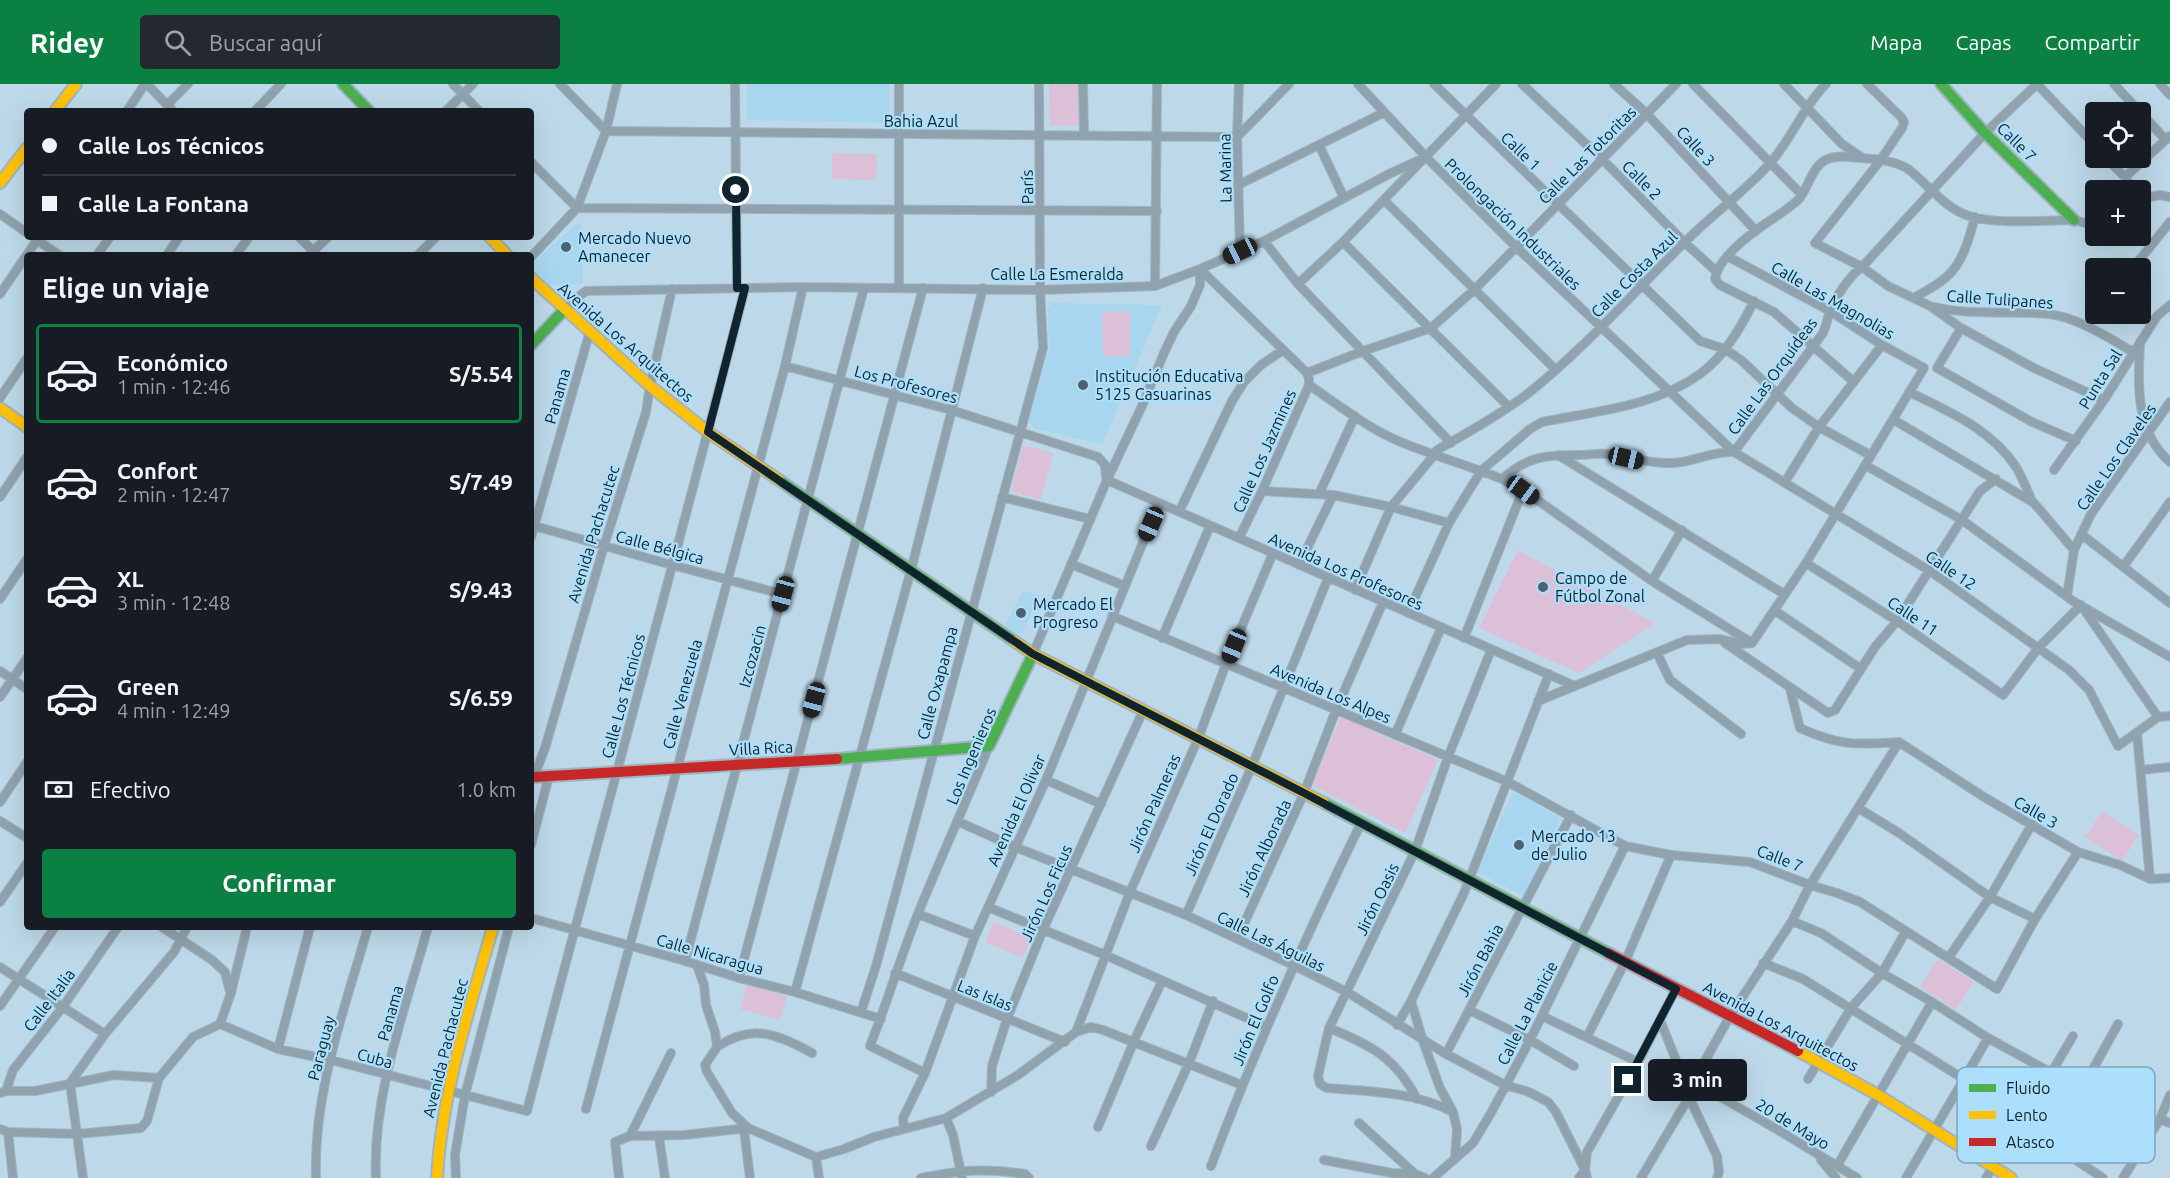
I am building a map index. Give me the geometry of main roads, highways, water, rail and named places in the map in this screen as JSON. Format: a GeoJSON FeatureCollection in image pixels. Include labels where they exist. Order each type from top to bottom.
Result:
{"type":"FeatureCollection","features":[{"type":"Feature","properties":{"kind":"main road"},"geometry":{"type":"LineString","coordinates":[[58,108],[76,84]]}},
{"type":"Feature","properties":{"kind":"main road"},"geometry":{"type":"LineString","coordinates":[[343,84],[366,108]]}},
{"type":"Feature","properties":{"kind":"main road","name":"Calle 7"},"geometry":{"type":"LineString","coordinates":[[1941,84],[1985,133],[2073,220]]}},
{"type":"Feature","properties":{"kind":"main road"},"geometry":{"type":"LineString","coordinates":[[0,183],[24,152]]}},
{"type":"Feature","properties":{"kind":"main road"},"geometry":{"type":"LineString","coordinates":[[493,240],[504,252]]}},
{"type":"Feature","properties":{"kind":"main road","name":"Avenida Los Arquitectos"},"geometry":{"type":"LineString","coordinates":[[534,281],[650,386],[708,432],[1033,654],[1818,1061],[1957,1144]]}},
{"type":"Feature","properties":{"kind":"main road"},"geometry":{"type":"LineString","coordinates":[[534,342],[565,309]]}},
{"type":"Feature","properties":{"kind":"main road"},"geometry":{"type":"LineString","coordinates":[[0,408],[24,425]]}},
{"type":"Feature","properties":{"kind":"main road","name":"Los Ingenieros"},"geometry":{"type":"LineString","coordinates":[[989,746],[1033,654]]}},
{"type":"Feature","properties":{"kind":"main road","name":"Villa Rica"},"geometry":{"type":"LineString","coordinates":[[534,779],[859,758],[989,746]]}},
{"type":"Feature","properties":{"kind":"main road","name":"Avenida Pachacutec"},"geometry":{"type":"LineString","coordinates":[[437,1178],[438,1146],[448,1090],[492,930]]}},
{"type":"Feature","properties":{"kind":"main road","name":"Avenida Los Arquitectos"},"geometry":{"type":"LineString","coordinates":[[1988,1163],[2012,1178]]}},
{"type":"Feature","properties":{"kind":"place","name":"Mercado Nuevo Amanecer"},"geometry":{"type":"Point","coordinates":[566,247]}},
{"type":"Feature","properties":{"kind":"place","name":"Institución Educativa 5125 Casuarinas"},"geometry":{"type":"Point","coordinates":[1083,385]}},
{"type":"Feature","properties":{"kind":"place","name":"Campo de Fútbol Zonal"},"geometry":{"type":"Point","coordinates":[1543,587]}},
{"type":"Feature","properties":{"kind":"place","name":"Mercado El Progreso"},"geometry":{"type":"Point","coordinates":[1021,613]}},
{"type":"Feature","properties":{"kind":"place","name":"Mercado 13 de Julio"},"geometry":{"type":"Point","coordinates":[1519,845]}}]}
